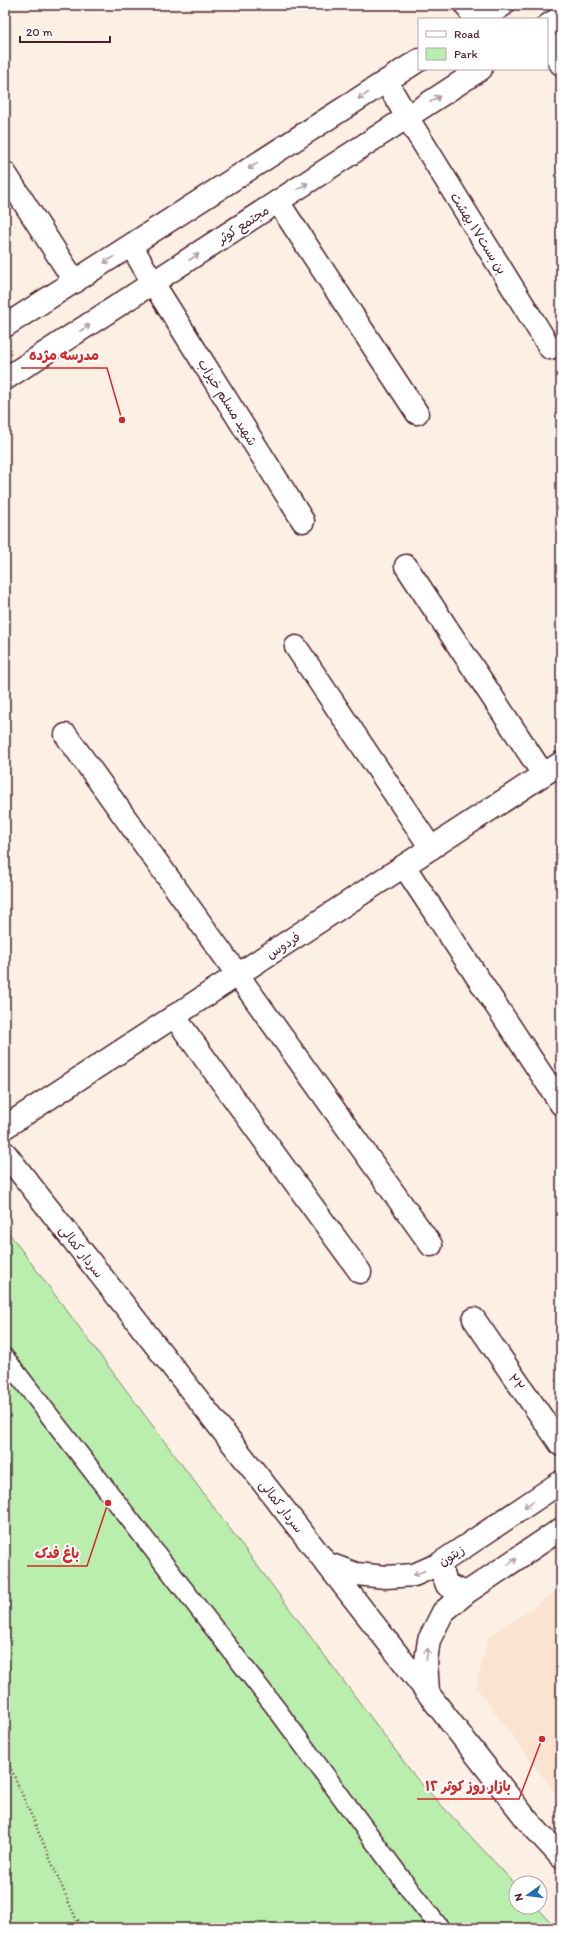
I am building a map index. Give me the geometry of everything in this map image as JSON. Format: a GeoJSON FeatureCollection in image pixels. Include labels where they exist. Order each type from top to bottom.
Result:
{"type":"FeatureCollection","features":[{"type":"Feature","properties":{"kind":"street"},"geometry":{"type":"LineString","coordinates":[[466,5],[474,18]]}},
{"type":"Feature","properties":{"kind":"street"},"geometry":{"type":"LineString","coordinates":[[484,18],[503,5]]}},
{"type":"Feature","properties":{"kind":"street"},"geometry":{"type":"LineString","coordinates":[[548,25],[561,17]]}},
{"type":"Feature","properties":{"kind":"street"},"geometry":{"type":"LineString","coordinates":[[548,44],[561,64]]}},
{"type":"Feature","properties":{"kind":"street"},"geometry":{"type":"LineString","coordinates":[[5,326],[418,61]]}},
{"type":"Feature","properties":{"kind":"street","name":"مجتمع کوثر"},"geometry":{"type":"LineString","coordinates":[[5,379],[479,70]]}},
{"type":"Feature","properties":{"kind":"street","name":"بن بست۱۷ بهشت"},"geometry":{"type":"LineString","coordinates":[[386,81],[407,118],[550,348]]}},
{"type":"Feature","properties":{"kind":"street"},"geometry":{"type":"LineString","coordinates":[[5,172],[74,282]]}},
{"type":"Feature","properties":{"kind":"street"},"geometry":{"type":"LineString","coordinates":[[278,202],[417,413]]}},
{"type":"Feature","properties":{"kind":"street","name":"شهید مسلم خیزاب"},"geometry":{"type":"LineString","coordinates":[[131,245],[153,283],[303,521]]}},
{"type":"Feature","properties":{"kind":"street"},"geometry":{"type":"LineString","coordinates":[[406,566],[543,774]]}},
{"type":"Feature","properties":{"kind":"street"},"geometry":{"type":"LineString","coordinates":[[296,647],[431,848]]}},
{"type":"Feature","properties":{"kind":"street"},"geometry":{"type":"LineString","coordinates":[[66,735],[431,1245]]}},
{"type":"Feature","properties":{"kind":"street","name":"فردوس"},"geometry":{"type":"LineString","coordinates":[[5,1127],[561,763]]}},
{"type":"Feature","properties":{"kind":"street"},"geometry":{"type":"LineString","coordinates":[[404,866],[561,1104]]}},
{"type":"Feature","properties":{"kind":"street"},"geometry":{"type":"LineString","coordinates":[[174,1016],[360,1272]]}},
{"type":"Feature","properties":{"kind":"street","name":"سردار کمالی"},"geometry":{"type":"LineString","coordinates":[[5,1153],[528,1821],[561,1857]]}},
{"type":"Feature","properties":{"kind":"street","name":"۲۲"},"geometry":{"type":"LineString","coordinates":[[474,1320],[561,1445]]}},
{"type":"Feature","properties":{"kind":"street","name":"زیتون"},"geometry":{"type":"LineString","coordinates":[[326,1563],[356,1574],[386,1577],[414,1575],[439,1564],[561,1482]]}},
{"type":"Feature","properties":{"kind":"street"},"geometry":{"type":"LineString","coordinates":[[428,1692],[426,1661],[429,1640],[444,1612],[466,1593],[561,1529]]}},
{"type":"Feature","properties":{"kind":"street"},"geometry":{"type":"LineString","coordinates":[[439,1564],[447,1585],[466,1593]]}},
{"type":"Feature","properties":{"kind":"lane"},"geometry":{"type":"LineString","coordinates":[[5,1358],[274,1705],[410,1890],[440,1928]]}},
{"type":"Feature","properties":{"kind":"path"},"geometry":{"type":"LineString","coordinates":[[5,1755],[80,1928]]}},
{"type":"Feature","properties":{"kind":"path"},"geometry":{"type":"LineString","coordinates":[[76,1918],[86,1928]]}},
{"type":"Feature","properties":{"kind":"shaded area"},"geometry":{"type":"Polygon","coordinates":[[[561,1589],[561,1801],[476,1687],[488,1637],[561,1589]]]}},
{"type":"Feature","properties":{"kind":"green space"},"geometry":{"type":"Polygon","coordinates":[[[5,1228],[416,1778],[508,1876],[508,1915],[544,1915],[556,1928],[5,1928],[5,1228]]]}},
{"type":"Feature","properties":{"kind":"place","name":"مدرسه مژده"},"geometry":{"type":"Point","coordinates":[122,420]}},
{"type":"Feature","properties":{"kind":"place","name":"باغ فدک"},"geometry":{"type":"Point","coordinates":[108,1503]}},
{"type":"Feature","properties":{"kind":"place","name":"بازار روز کوثر ١٢"},"geometry":{"type":"Point","coordinates":[542,1739]}}]}
